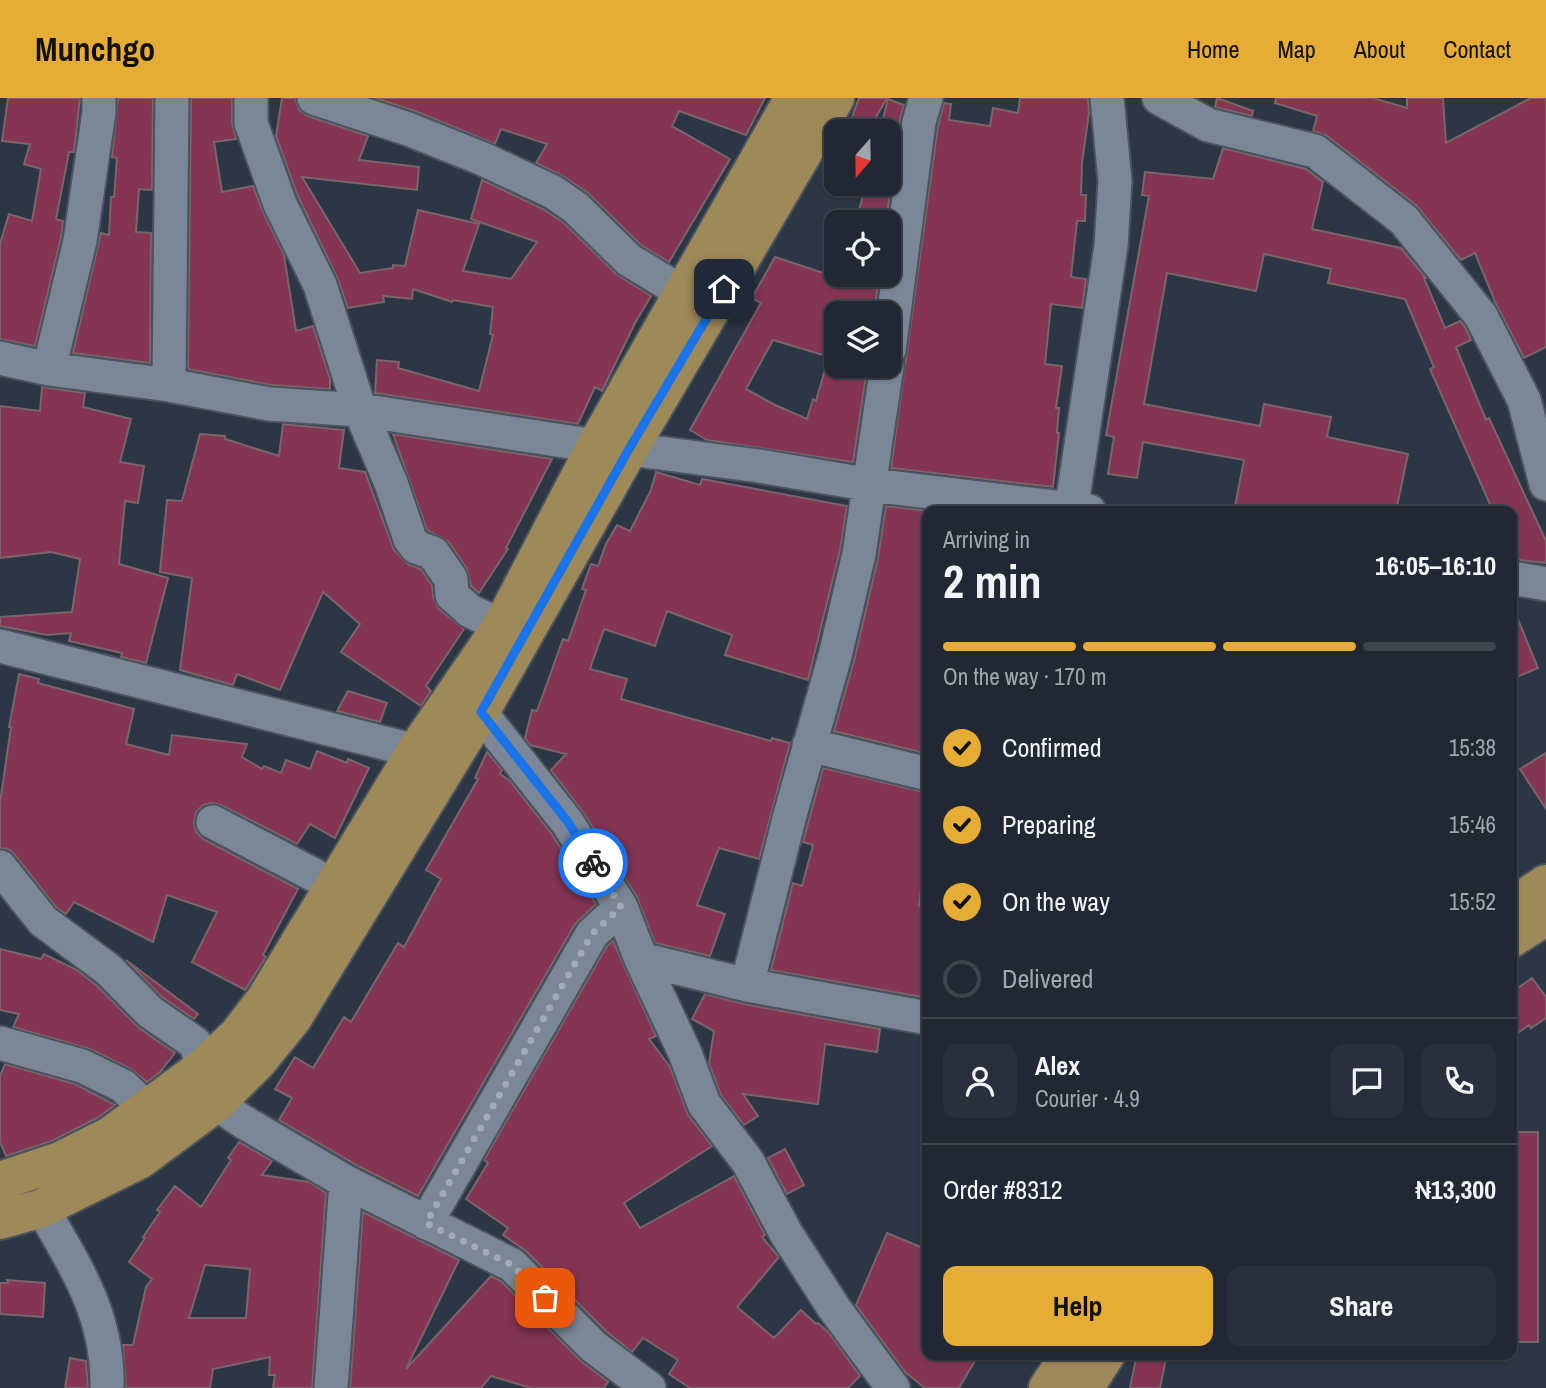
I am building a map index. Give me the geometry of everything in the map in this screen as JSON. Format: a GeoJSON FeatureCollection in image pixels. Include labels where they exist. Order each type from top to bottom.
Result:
{"type":"FeatureCollection","features":[{"type":"Feature","properties":{"kind":"main road"},"geometry":{"type":"LineString","coordinates":[[0,1220],[41,1209],[139,1160],[216,1103],[257,1062],[292,1019],[481,712],[613,447],[685,294],[794,98]]}},
{"type":"Feature","properties":{"kind":"main road"},"geometry":{"type":"LineString","coordinates":[[0,1181],[60,1161],[110,1136],[204,1067],[238,1035],[265,1000],[416,751],[502,626],[835,98]]}},
{"type":"Feature","properties":{"kind":"main road"},"geometry":{"type":"LineString","coordinates":[[1517,903],[1546,884]]}},
{"type":"Feature","properties":{"kind":"main road"},"geometry":{"type":"LineString","coordinates":[[1517,935],[1546,916]]}},
{"type":"Feature","properties":{"kind":"main road"},"geometry":{"type":"LineString","coordinates":[[1048,1388],[1067,1360]]}},
{"type":"Feature","properties":{"kind":"main road"},"geometry":{"type":"LineString","coordinates":[[1084,1388],[1102,1360]]}},
{"type":"Feature","properties":{"kind":"street"},"geometry":{"type":"LineString","coordinates":[[49,369],[80,241],[99,98]]}},
{"type":"Feature","properties":{"kind":"street"},"geometry":{"type":"LineString","coordinates":[[169,385],[172,98]]}},
{"type":"Feature","properties":{"kind":"street"},"geometry":{"type":"LineString","coordinates":[[251,98],[251,123],[280,204],[320,285],[360,410],[391,483],[410,539],[416,547],[433,553],[451,579],[452,595],[470,611],[502,626]]}},
{"type":"Feature","properties":{"kind":"street"},"geometry":{"type":"LineString","coordinates":[[314,98],[408,129],[483,159],[553,192],[576,208],[629,260],[685,294]]}},
{"type":"Feature","properties":{"kind":"street"},"geometry":{"type":"LineString","coordinates":[[895,301],[919,122],[926,98]]}},
{"type":"Feature","properties":{"kind":"street"},"geometry":{"type":"LineString","coordinates":[[1078,506],[1111,246],[1115,181],[1107,98]]}},
{"type":"Feature","properties":{"kind":"street"},"geometry":{"type":"LineString","coordinates":[[1159,98],[1208,125],[1315,151],[1404,220],[1481,316],[1535,396],[1546,484]]}},
{"type":"Feature","properties":{"kind":"street"},"geometry":{"type":"LineString","coordinates":[[0,358],[49,369],[169,385],[269,404],[360,410],[808,473],[871,485],[1044,506]]}},
{"type":"Feature","properties":{"kind":"street"},"geometry":{"type":"LineString","coordinates":[[747,985],[809,745],[835,656],[859,554],[885,378]]}},
{"type":"Feature","properties":{"kind":"street"},"geometry":{"type":"LineString","coordinates":[[1517,579],[1546,584]]}},
{"type":"Feature","properties":{"kind":"street"},"geometry":{"type":"LineString","coordinates":[[0,646],[416,751]]}},
{"type":"Feature","properties":{"kind":"street"},"geometry":{"type":"LineString","coordinates":[[481,712],[568,822],[621,907],[641,959],[685,1053],[704,1104],[748,1162],[787,1236],[834,1308],[893,1388]]}},
{"type":"Feature","properties":{"kind":"street"},"geometry":{"type":"LineString","coordinates":[[809,745],[922,773]]}},
{"type":"Feature","properties":{"kind":"street"},"geometry":{"type":"LineString","coordinates":[[213,822],[335,886]]}},
{"type":"Feature","properties":{"kind":"street"},"geometry":{"type":"LineString","coordinates":[[0,867],[44,921],[109,970],[150,1013],[195,1043],[204,1067]]}},
{"type":"Feature","properties":{"kind":"street"},"geometry":{"type":"LineString","coordinates":[[426,1223],[592,934],[621,907]]}},
{"type":"Feature","properties":{"kind":"street"},"geometry":{"type":"LineString","coordinates":[[641,959],[747,985],[922,1017]]}},
{"type":"Feature","properties":{"kind":"street"},"geometry":{"type":"LineString","coordinates":[[0,1043],[82,1066],[123,1086],[147,1109]]}},
{"type":"Feature","properties":{"kind":"street"},"geometry":{"type":"LineString","coordinates":[[216,1103],[346,1182],[512,1265],[594,1347],[649,1388]]}},
{"type":"Feature","properties":{"kind":"street"},"geometry":{"type":"LineString","coordinates":[[331,1388],[346,1182]]}},
{"type":"Feature","properties":{"kind":"street"},"geometry":{"type":"LineString","coordinates":[[41,1209],[83,1280],[96,1311],[108,1358],[107,1388]]}},
{"type":"Feature","properties":{"kind":"building"},"geometry":{"type":"Polygon","coordinates":[[[8,98],[80,98],[74,152],[69,152],[56,219],[63,221],[61,237],[35,346],[0,339],[0,244],[9,214],[32,221],[41,169],[24,164],[30,144],[2,141],[8,98]]]}},
{"type":"Feature","properties":{"kind":"building"},"geometry":{"type":"Polygon","coordinates":[[[118,98],[153,98],[152,190],[139,189],[136,232],[151,233],[150,363],[73,353],[101,233],[109,235],[117,158],[112,157],[118,98]]]}},
{"type":"Feature","properties":{"kind":"building"},"geometry":{"type":"Polygon","coordinates":[[[191,98],[232,98],[232,123],[236,139],[214,142],[222,192],[253,186],[284,255],[296,331],[313,326],[330,379],[330,389],[271,385],[188,369],[191,98]]]}},
{"type":"Feature","properties":{"kind":"building"},"geometry":{"type":"Polygon","coordinates":[[[282,98],[295,98],[299,110],[308,116],[368,136],[359,160],[419,167],[417,190],[302,177],[360,273],[393,268],[393,265],[405,266],[418,210],[479,224],[463,271],[511,279],[537,242],[471,219],[482,180],[543,209],[564,223],[616,274],[651,296],[602,391],[595,387],[578,424],[375,393],[377,360],[399,362],[398,368],[479,391],[493,335],[490,334],[493,307],[453,300],[452,302],[413,289],[412,299],[383,296],[384,302],[348,308],[337,277],[298,196],[276,136],[282,98]]]}},
{"type":"Feature","properties":{"kind":"building"},"geometry":{"type":"Polygon","coordinates":[[[375,98],[765,98],[746,135],[679,111],[672,126],[730,159],[669,262],[641,245],[587,192],[536,163],[547,144],[501,129],[495,144],[415,111],[375,98]]]}},
{"type":"Feature","properties":{"kind":"building"},"geometry":{"type":"Polygon","coordinates":[[[859,98],[887,98],[875,119],[851,119],[859,98]]]}},
{"type":"Feature","properties":{"kind":"building"},"geometry":{"type":"Polygon","coordinates":[[[1020,98],[1088,98],[1081,195],[1086,195],[1085,221],[1077,221],[1071,277],[1086,279],[1082,308],[1051,304],[1045,364],[1062,366],[1056,408],[1059,408],[1059,433],[1053,487],[891,468],[938,126],[944,103],[951,104],[949,120],[990,126],[993,108],[1018,113],[1020,98]]]}},
{"type":"Feature","properties":{"kind":"building"},"geometry":{"type":"Polygon","coordinates":[[[1217,98],[1253,111],[1252,116],[1215,107],[1217,98]]]}},
{"type":"Feature","properties":{"kind":"building"},"geometry":{"type":"Polygon","coordinates":[[[1276,98],[1373,98],[1407,108],[1407,98],[1443,98],[1446,143],[1531,98],[1546,98],[1546,347],[1524,358],[1496,304],[1475,253],[1461,260],[1416,205],[1327,136],[1313,131],[1317,116],[1275,103],[1276,98]]]}},
{"type":"Feature","properties":{"kind":"building"},"geometry":{"type":"Polygon","coordinates":[[[888,99],[904,105],[900,119],[883,119],[888,99]]]}},
{"type":"Feature","properties":{"kind":"building"},"geometry":{"type":"Polygon","coordinates":[[[1223,148],[1306,169],[1323,182],[1312,229],[1401,248],[1426,278],[1445,328],[1460,321],[1471,340],[1456,347],[1486,420],[1489,418],[1546,541],[1546,563],[1517,560],[1517,506],[1491,506],[1430,369],[1434,367],[1405,299],[1328,283],[1331,269],[1264,254],[1256,291],[1167,273],[1144,404],[1260,426],[1264,404],[1331,417],[1327,437],[1408,454],[1397,506],[1235,506],[1244,460],[1143,442],[1137,478],[1108,474],[1114,437],[1106,435],[1149,196],[1142,195],[1145,172],[1213,179],[1223,148]]]}},
{"type":"Feature","properties":{"kind":"building"},"geometry":{"type":"Polygon","coordinates":[[[863,196],[890,196],[888,210],[859,210],[863,196]]]}},
{"type":"Feature","properties":{"kind":"building"},"geometry":{"type":"Polygon","coordinates":[[[775,257],[824,273],[824,287],[877,287],[876,301],[824,301],[824,355],[773,340],[746,389],[807,419],[813,399],[816,401],[824,373],[824,378],[866,378],[853,462],[707,440],[690,430],[761,303],[752,298],[775,257]]]}},
{"type":"Feature","properties":{"kind":"building"},"geometry":{"type":"Polygon","coordinates":[[[42,387],[85,393],[83,407],[131,419],[120,462],[144,466],[138,503],[125,501],[119,564],[168,578],[146,663],[121,657],[122,653],[69,641],[71,633],[47,635],[0,626],[0,617],[72,612],[80,559],[51,552],[0,558],[0,406],[40,411],[42,387]]]}},
{"type":"Feature","properties":{"kind":"building"},"geometry":{"type":"Polygon","coordinates":[[[283,424],[344,430],[339,468],[365,472],[394,550],[409,565],[421,569],[432,586],[433,597],[439,609],[464,629],[426,686],[431,691],[421,706],[341,652],[360,624],[323,592],[280,690],[237,674],[233,685],[180,670],[192,578],[160,572],[167,500],[182,501],[200,434],[225,436],[225,439],[279,456],[283,424]]]}},
{"type":"Feature","properties":{"kind":"building"},"geometry":{"type":"Polygon","coordinates":[[[393,434],[552,459],[506,548],[508,549],[479,593],[471,586],[467,569],[449,542],[427,530],[393,434]]]}},
{"type":"Feature","properties":{"kind":"building"},"geometry":{"type":"Polygon","coordinates":[[[656,472],[700,485],[702,479],[847,506],[840,550],[808,680],[725,655],[732,635],[667,611],[655,646],[604,629],[590,669],[627,679],[621,699],[771,741],[772,738],[790,743],[759,859],[719,848],[697,905],[725,914],[710,956],[655,943],[637,897],[583,812],[551,770],[566,754],[530,745],[525,738],[532,710],[537,711],[563,639],[568,641],[586,590],[582,589],[591,564],[598,566],[617,525],[630,531],[651,490],[656,472]]]}},
{"type":"Feature","properties":{"kind":"building"},"geometry":{"type":"Polygon","coordinates":[[[886,506],[922,510],[922,753],[834,731],[854,661],[878,558],[886,506]]]}},
{"type":"Feature","properties":{"kind":"building"},"geometry":{"type":"Polygon","coordinates":[[[1517,617],[1538,668],[1517,677],[1517,617]]]}},
{"type":"Feature","properties":{"kind":"building"},"geometry":{"type":"Polygon","coordinates":[[[19,674],[39,679],[38,683],[134,709],[126,744],[169,755],[172,735],[247,744],[242,757],[262,769],[264,766],[281,773],[286,760],[310,769],[317,751],[369,768],[335,838],[310,824],[297,844],[221,805],[203,805],[196,812],[196,832],[203,839],[298,889],[263,955],[266,957],[245,990],[192,962],[217,912],[167,895],[153,942],[74,902],[66,914],[56,907],[15,855],[8,849],[0,848],[0,803],[9,727],[19,674]]]}},
{"type":"Feature","properties":{"kind":"building"},"geometry":{"type":"Polygon","coordinates":[[[348,691],[387,703],[380,722],[337,711],[348,691]]]}},
{"type":"Feature","properties":{"kind":"building"},"geometry":{"type":"Polygon","coordinates":[[[487,752],[502,770],[500,774],[509,780],[551,833],[596,904],[575,924],[418,1196],[360,1167],[279,1120],[292,1098],[275,1089],[295,1057],[313,1068],[344,1017],[351,1022],[398,943],[404,947],[441,879],[426,870],[478,779],[475,778],[487,752]]]}},
{"type":"Feature","properties":{"kind":"building"},"geometry":{"type":"Polygon","coordinates":[[[1546,753],[1546,809],[1520,769],[1546,753]]]}},
{"type":"Feature","properties":{"kind":"building"},"geometry":{"type":"Polygon","coordinates":[[[823,768],[922,792],[922,881],[919,906],[922,907],[922,997],[771,970],[793,883],[802,886],[813,845],[803,842],[823,768]]]}},
{"type":"Feature","properties":{"kind":"building"},"geometry":{"type":"Polygon","coordinates":[[[613,941],[656,1036],[649,1039],[670,1067],[688,1115],[712,1146],[624,1203],[640,1228],[734,1176],[765,1235],[762,1237],[779,1257],[737,1307],[774,1338],[801,1310],[829,1333],[860,1376],[848,1388],[690,1388],[669,1374],[678,1360],[643,1338],[632,1352],[607,1332],[526,1251],[503,1235],[508,1228],[466,1199],[488,1163],[484,1160],[607,946],[613,941]]]}},
{"type":"Feature","properties":{"kind":"building"},"geometry":{"type":"Polygon","coordinates":[[[0,949],[41,959],[44,954],[77,970],[139,1028],[175,1053],[160,1072],[147,1082],[131,1069],[90,1049],[13,1027],[19,1014],[0,1010],[0,949]]]}},
{"type":"Feature","properties":{"kind":"building"},"geometry":{"type":"Polygon","coordinates":[[[126,960],[198,1014],[194,1019],[162,997],[126,960]]]}},
{"type":"Feature","properties":{"kind":"building"},"geometry":{"type":"Polygon","coordinates":[[[1532,978],[1546,997],[1546,1018],[1517,1033],[1517,988],[1532,978]]]}},
{"type":"Feature","properties":{"kind":"building"},"geometry":{"type":"Polygon","coordinates":[[[705,994],[744,1004],[880,1029],[877,1052],[825,1044],[818,1104],[743,1094],[758,1116],[744,1125],[721,1095],[709,1063],[714,1031],[692,1019],[705,994]]]}},
{"type":"Feature","properties":{"kind":"building"},"geometry":{"type":"Polygon","coordinates":[[[5,1064],[75,1084],[115,1105],[99,1117],[52,1141],[6,1156],[0,1142],[0,1076],[5,1064]]]}},
{"type":"Feature","properties":{"kind":"building"},"geometry":{"type":"Polygon","coordinates":[[[1517,1132],[1538,1132],[1538,1342],[1517,1342],[1517,1132]]]}},
{"type":"Feature","properties":{"kind":"building"},"geometry":{"type":"Polygon","coordinates":[[[239,1142],[272,1161],[262,1175],[309,1182],[326,1193],[312,1388],[273,1388],[275,1375],[269,1375],[270,1357],[213,1369],[210,1388],[126,1388],[123,1345],[133,1345],[146,1287],[152,1279],[129,1262],[160,1212],[157,1210],[175,1186],[201,1207],[231,1160],[228,1158],[239,1142]],[[205,1265],[189,1318],[246,1318],[250,1269],[205,1265]]]}},
{"type":"Feature","properties":{"kind":"building"},"geometry":{"type":"Polygon","coordinates":[[[785,1149],[804,1185],[787,1194],[768,1158],[785,1149]]]}},
{"type":"Feature","properties":{"kind":"building"},"geometry":{"type":"Polygon","coordinates":[[[363,1212],[459,1260],[406,1369],[491,1276],[501,1281],[581,1361],[608,1382],[604,1388],[531,1388],[491,1376],[481,1388],[350,1388],[363,1212]]]}},
{"type":"Feature","properties":{"kind":"building"},"geometry":{"type":"Polygon","coordinates":[[[887,1233],[922,1248],[922,1360],[975,1360],[959,1388],[925,1388],[905,1372],[856,1305],[887,1233]]]}},
{"type":"Feature","properties":{"kind":"building"},"geometry":{"type":"Polygon","coordinates":[[[7,1280],[45,1283],[43,1317],[0,1314],[0,1283],[8,1283],[7,1280]]]}},
{"type":"Feature","properties":{"kind":"building"},"geometry":{"type":"Polygon","coordinates":[[[70,1358],[86,1361],[88,1388],[65,1388],[70,1358]]]}},
{"type":"Feature","properties":{"kind":"building"},"geometry":{"type":"Polygon","coordinates":[[[1136,1360],[1166,1360],[1160,1388],[1130,1388],[1136,1360]]]}},
{"type":"Feature","properties":{"kind":"way so far"},"geometry":{"type":"LineString","coordinates":[[545,1298],[512,1265],[426,1223],[592,934],[621,907],[593,863]]}},
{"type":"Feature","properties":{"kind":"route"},"geometry":{"type":"LineString","coordinates":[[593,863],[568,822],[481,712],[629,449],[724,289]]}}]}
